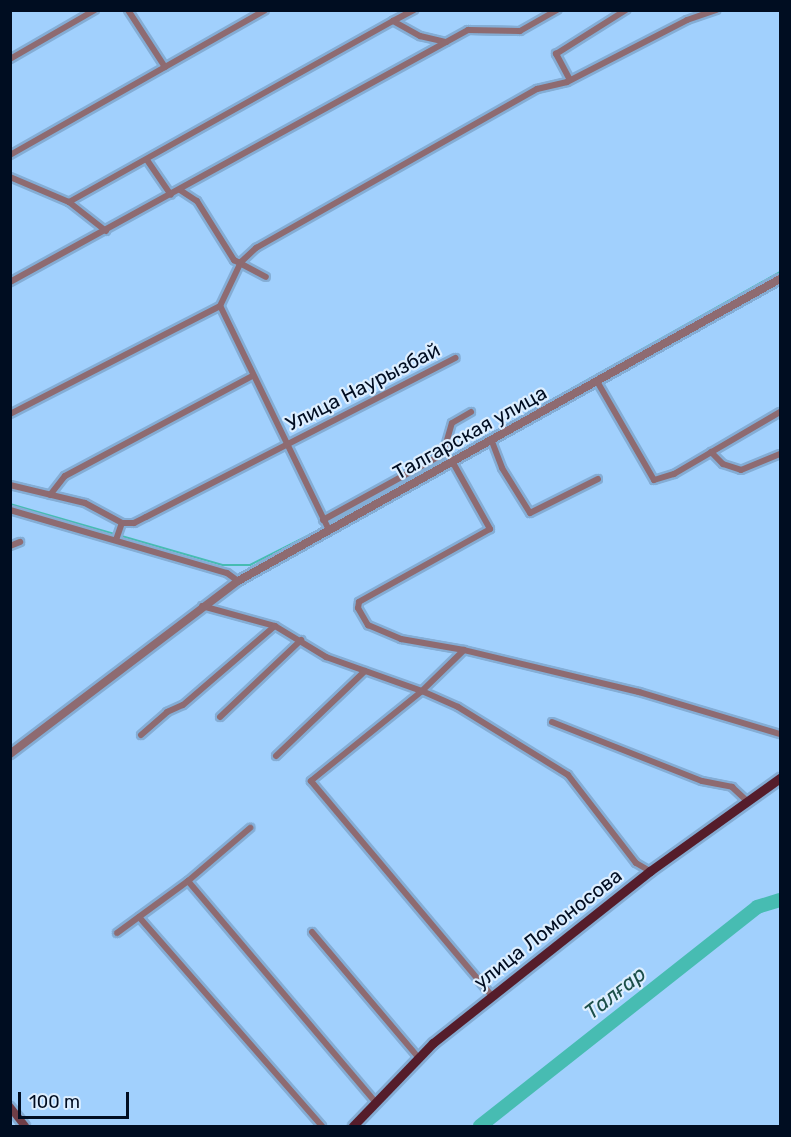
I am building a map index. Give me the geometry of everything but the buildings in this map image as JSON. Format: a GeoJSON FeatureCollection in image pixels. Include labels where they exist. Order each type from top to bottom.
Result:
{"type":"FeatureCollection","features":[{"type":"Feature","properties":{"kind":"main road","name":"улица Ломоносова"},"geometry":{"type":"LineString","coordinates":[[353,1126],[418,1058],[492,996],[650,871],[780,778]]}},
{"type":"Feature","properties":{"kind":"main road"},"geometry":{"type":"LineString","coordinates":[[10,1107],[25,1126]]}},
{"type":"Feature","properties":{"kind":"street"},"geometry":{"type":"LineString","coordinates":[[10,59],[95,10]]}},
{"type":"Feature","properties":{"kind":"street"},"geometry":{"type":"LineString","coordinates":[[128,10],[165,67]]}},
{"type":"Feature","properties":{"kind":"street"},"geometry":{"type":"LineString","coordinates":[[10,155],[265,10]]}},
{"type":"Feature","properties":{"kind":"street"},"geometry":{"type":"LineString","coordinates":[[69,202],[414,10]]}},
{"type":"Feature","properties":{"kind":"street"},"geometry":{"type":"LineString","coordinates":[[10,282],[468,30],[520,31],[557,10]]}},
{"type":"Feature","properties":{"kind":"street"},"geometry":{"type":"LineString","coordinates":[[570,80],[556,54],[626,10]]}},
{"type":"Feature","properties":{"kind":"street"},"geometry":{"type":"LineString","coordinates":[[10,414],[220,306],[241,262],[256,248],[537,89],[570,80],[687,20],[716,10]]}},
{"type":"Feature","properties":{"kind":"street"},"geometry":{"type":"LineString","coordinates":[[393,21],[420,36],[447,42]]}},
{"type":"Feature","properties":{"kind":"street"},"geometry":{"type":"LineString","coordinates":[[147,160],[171,195]]}},
{"type":"Feature","properties":{"kind":"street"},"geometry":{"type":"LineString","coordinates":[[10,177],[69,202],[106,231]]}},
{"type":"Feature","properties":{"kind":"street"},"geometry":{"type":"LineString","coordinates":[[180,190],[197,201],[234,260],[266,277]]}},
{"type":"Feature","properties":{"kind":"street","name":"Талгарская улица"},"geometry":{"type":"LineString","coordinates":[[10,754],[201,606],[326,525],[598,383],[780,279]]}},
{"type":"Feature","properties":{"kind":"street"},"geometry":{"type":"LineString","coordinates":[[220,306],[285,445],[326,525],[443,454],[452,423],[471,412]]}},
{"type":"Feature","properties":{"kind":"street","name":"Улица Наурызбай"},"geometry":{"type":"LineString","coordinates":[[122,523],[134,523],[456,358]]}},
{"type":"Feature","properties":{"kind":"street"},"geometry":{"type":"LineString","coordinates":[[50,495],[74,470],[252,376]]}},
{"type":"Feature","properties":{"kind":"street"},"geometry":{"type":"LineString","coordinates":[[598,383],[654,480],[660,481],[780,412]]}},
{"type":"Feature","properties":{"kind":"street"},"geometry":{"type":"LineString","coordinates":[[491,440],[502,468],[530,513],[598,479]]}},
{"type":"Feature","properties":{"kind":"street"},"geometry":{"type":"LineString","coordinates":[[711,452],[723,464],[741,470],[780,454]]}},
{"type":"Feature","properties":{"kind":"street"},"geometry":{"type":"LineString","coordinates":[[452,461],[490,529],[357,605],[368,625],[379,632],[639,692],[780,734]]}},
{"type":"Feature","properties":{"kind":"street"},"geometry":{"type":"LineString","coordinates":[[10,485],[85,503],[122,523],[117,537]]}},
{"type":"Feature","properties":{"kind":"street"},"geometry":{"type":"LineString","coordinates":[[10,510],[117,537],[227,573],[238,581]]}},
{"type":"Feature","properties":{"kind":"street"},"geometry":{"type":"LineString","coordinates":[[10,546],[20,542]]}},
{"type":"Feature","properties":{"kind":"street"},"geometry":{"type":"LineString","coordinates":[[201,606],[274,626],[301,640],[326,657],[422,691],[458,707],[568,775],[636,863],[650,871]]}},
{"type":"Feature","properties":{"kind":"street"},"geometry":{"type":"LineString","coordinates":[[141,735],[167,712],[183,705],[274,626]]}},
{"type":"Feature","properties":{"kind":"street"},"geometry":{"type":"LineString","coordinates":[[220,717],[301,640]]}},
{"type":"Feature","properties":{"kind":"street"},"geometry":{"type":"LineString","coordinates":[[464,650],[422,691],[311,781],[492,996]]}},
{"type":"Feature","properties":{"kind":"street"},"geometry":{"type":"LineString","coordinates":[[276,756],[365,671]]}},
{"type":"Feature","properties":{"kind":"street"},"geometry":{"type":"LineString","coordinates":[[552,722],[702,781],[732,787],[748,802]]}},
{"type":"Feature","properties":{"kind":"street"},"geometry":{"type":"LineString","coordinates":[[117,933],[188,880],[250,828]]}},
{"type":"Feature","properties":{"kind":"street"},"geometry":{"type":"LineString","coordinates":[[188,880],[376,1103]]}},
{"type":"Feature","properties":{"kind":"street"},"geometry":{"type":"LineString","coordinates":[[140,917],[322,1126]]}},
{"type":"Feature","properties":{"kind":"street"},"geometry":{"type":"LineString","coordinates":[[312,932],[418,1058]]}},
{"type":"Feature","properties":{"kind":"waterway"},"geometry":{"type":"LineString","coordinates":[[10,504],[223,565],[250,565],[323,528],[780,272]]}},
{"type":"Feature","properties":{"kind":"waterway","name":"Талғар"},"geometry":{"type":"LineString","coordinates":[[480,1126],[757,907],[780,900]]}}]}
